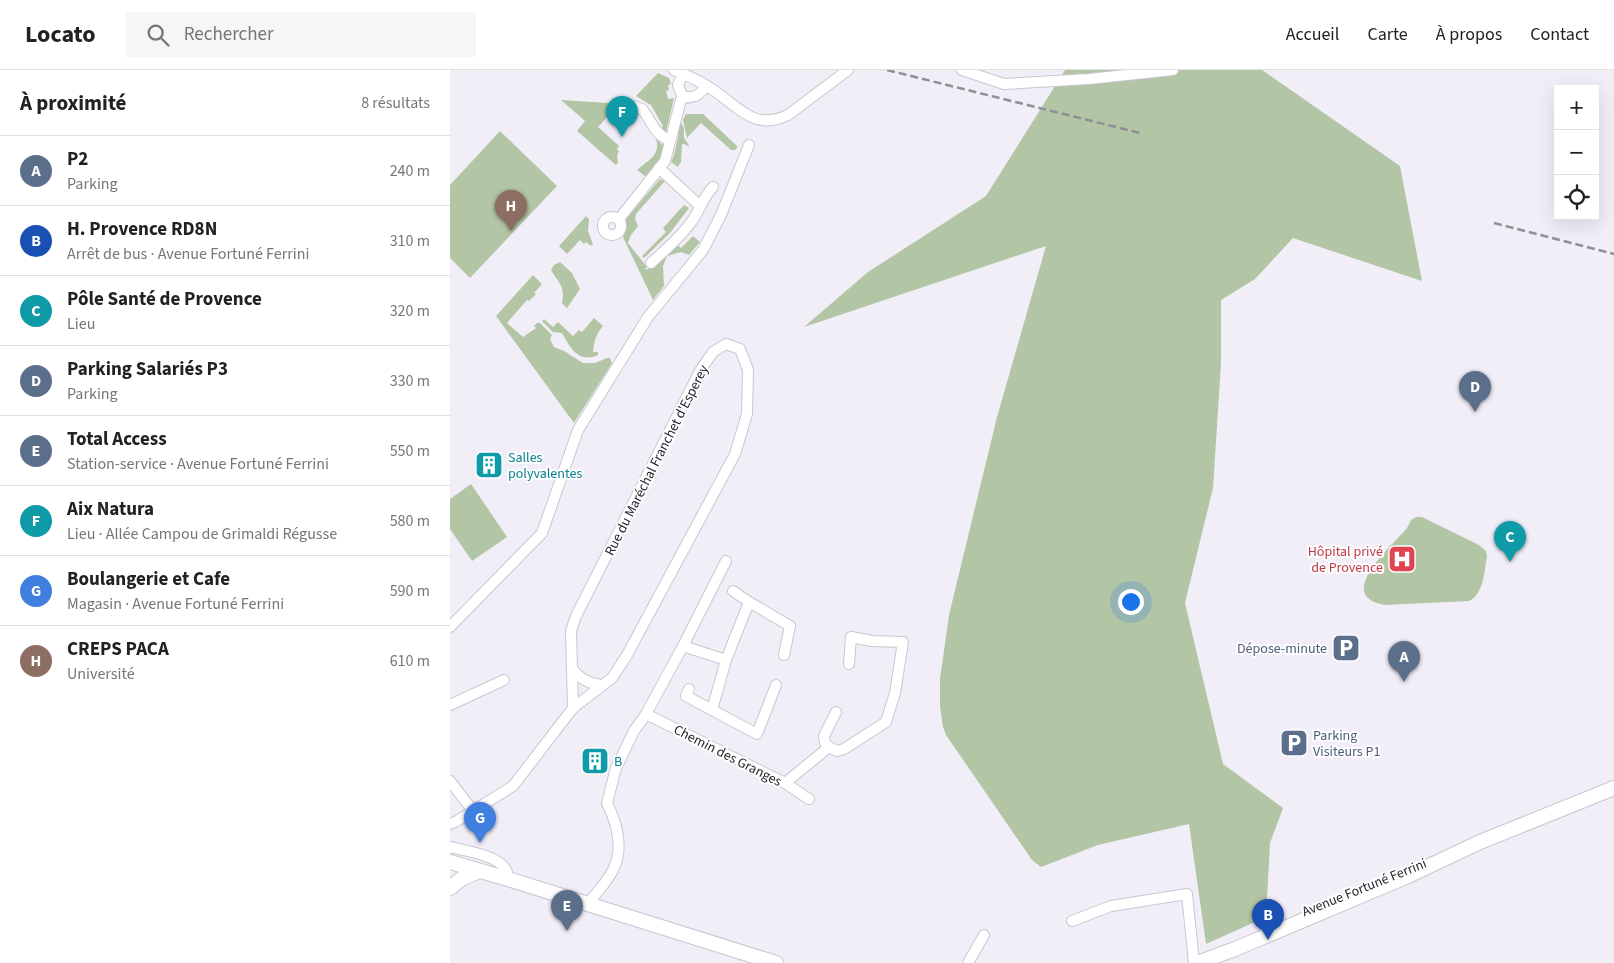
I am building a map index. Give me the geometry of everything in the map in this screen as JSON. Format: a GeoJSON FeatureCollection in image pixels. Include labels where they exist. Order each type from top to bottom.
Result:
{"type":"FeatureCollection","features":[{"type":"Feature","properties":{"kind":"main road","name":"Avenue Fortuné Ferrini"},"geometry":{"type":"LineString","coordinates":[[1196,963],[1262,929],[1398,871],[1480,842],[1614,788]]}},
{"type":"Feature","properties":{"kind":"main road"},"geometry":{"type":"LineString","coordinates":[[450,862],[776,963]]}},
{"type":"Feature","properties":{"kind":"main road"},"geometry":{"type":"LineString","coordinates":[[450,888],[461,879],[479,871]]}},
{"type":"Feature","properties":{"kind":"street"},"geometry":{"type":"LineString","coordinates":[[619,219],[665,161],[682,96],[678,85],[679,72],[706,86],[751,118],[777,120],[788,115],[848,70]]}},
{"type":"Feature","properties":{"kind":"street"},"geometry":{"type":"LineString","coordinates":[[962,70],[1004,84],[1089,79],[1173,70]]}},
{"type":"Feature","properties":{"kind":"street"},"geometry":{"type":"LineString","coordinates":[[682,96],[694,98],[703,92],[706,86]]}},
{"type":"Feature","properties":{"kind":"street"},"geometry":{"type":"LineString","coordinates":[[634,106],[642,109],[662,137],[670,140]]}},
{"type":"Feature","properties":{"kind":"street"},"geometry":{"type":"LineString","coordinates":[[450,628],[542,533],[578,430],[648,317],[704,250],[721,215],[749,145]]}},
{"type":"Feature","properties":{"kind":"street"},"geometry":{"type":"LineString","coordinates":[[659,168],[700,206]]}},
{"type":"Feature","properties":{"kind":"street"},"geometry":{"type":"LineString","coordinates":[[651,263],[669,247],[692,221],[713,187]]}},
{"type":"Feature","properties":{"kind":"street","name":"Rue du Maréchal Franchet d'Esperey"},"geometry":{"type":"LineString","coordinates":[[726,344],[740,350],[748,370],[746,414],[735,454],[627,655],[612,678],[573,708],[572,631],[576,616],[700,370],[713,352],[726,344]]}},
{"type":"Feature","properties":{"kind":"street"},"geometry":{"type":"LineString","coordinates":[[588,904],[614,869],[620,848],[615,819],[607,803],[616,768],[634,730],[646,714],[726,561]]}},
{"type":"Feature","properties":{"kind":"street"},"geometry":{"type":"LineString","coordinates":[[733,591],[790,626],[784,655]]}},
{"type":"Feature","properties":{"kind":"street"},"geometry":{"type":"LineString","coordinates":[[712,710],[726,660],[749,602]]}},
{"type":"Feature","properties":{"kind":"street"},"geometry":{"type":"LineString","coordinates":[[836,712],[824,736],[825,743],[837,752],[886,722],[895,693],[903,642],[872,641],[851,637],[849,664]]}},
{"type":"Feature","properties":{"kind":"street"},"geometry":{"type":"LineString","coordinates":[[683,646],[726,660]]}},
{"type":"Feature","properties":{"kind":"street"},"geometry":{"type":"LineString","coordinates":[[572,668],[578,676],[593,684],[603,685]]}},
{"type":"Feature","properties":{"kind":"street"},"geometry":{"type":"LineString","coordinates":[[450,705],[504,680]]}},
{"type":"Feature","properties":{"kind":"street"},"geometry":{"type":"LineString","coordinates":[[689,689],[686,696],[757,734],[776,685]]}},
{"type":"Feature","properties":{"kind":"street"},"geometry":{"type":"LineString","coordinates":[[450,824],[513,786],[573,708]]}},
{"type":"Feature","properties":{"kind":"street","name":"Chemin des Granges"},"geometry":{"type":"LineString","coordinates":[[646,714],[785,783],[809,799]]}},
{"type":"Feature","properties":{"kind":"street"},"geometry":{"type":"LineString","coordinates":[[785,783],[829,747]]}},
{"type":"Feature","properties":{"kind":"street"},"geometry":{"type":"LineString","coordinates":[[450,781],[472,811]]}},
{"type":"Feature","properties":{"kind":"street"},"geometry":{"type":"LineString","coordinates":[[450,848],[490,857],[503,863],[508,879]]}},
{"type":"Feature","properties":{"kind":"street"},"geometry":{"type":"LineString","coordinates":[[1072,921],[1111,906],[1187,894],[1196,963]]}},
{"type":"Feature","properties":{"kind":"street"},"geometry":{"type":"LineString","coordinates":[[968,963],[984,935]]}},
{"type":"Feature","properties":{"kind":"green space"},"geometry":{"type":"Polygon","coordinates":[[[1065,70],[1262,70],[1400,166],[1422,281],[1293,238],[1255,279],[1221,300],[1221,363],[1213,488],[1185,603],[1223,764],[1283,808],[1270,843],[1266,917],[1206,944],[1189,824],[1098,845],[1041,867],[1032,860],[946,735],[943,727],[940,706],[940,679],[949,615],[997,417],[1046,246],[804,327],[868,272],[986,196],[1065,70]]]}},
{"type":"Feature","properties":{"kind":"green space"},"geometry":{"type":"Polygon","coordinates":[[[658,73],[669,78],[671,84],[668,85],[669,90],[666,91],[668,99],[674,98],[666,132],[664,133],[659,131],[663,126],[651,105],[636,96],[658,73]]]}},
{"type":"Feature","properties":{"kind":"green space"},"geometry":{"type":"Polygon","coordinates":[[[561,100],[624,104],[625,108],[630,109],[626,114],[616,107],[598,127],[619,146],[617,149],[619,151],[617,156],[618,162],[616,165],[577,131],[585,121],[561,100]]]}},
{"type":"Feature","properties":{"kind":"green space"},"geometry":{"type":"Polygon","coordinates":[[[686,114],[703,114],[737,148],[731,150],[701,123],[687,138],[683,120],[686,114]]]}},
{"type":"Feature","properties":{"kind":"green space"},"geometry":{"type":"Polygon","coordinates":[[[680,121],[684,128],[684,138],[690,147],[682,144],[681,162],[678,167],[671,162],[679,133],[676,131],[680,121]]]}},
{"type":"Feature","properties":{"kind":"green space"},"geometry":{"type":"Polygon","coordinates":[[[500,131],[557,186],[470,278],[450,258],[450,185],[500,131]]]}},
{"type":"Feature","properties":{"kind":"green space"},"geometry":{"type":"Polygon","coordinates":[[[656,139],[663,145],[662,154],[655,166],[645,176],[637,170],[655,154],[657,150],[656,139]]]}},
{"type":"Feature","properties":{"kind":"green space"},"geometry":{"type":"Polygon","coordinates":[[[660,179],[665,181],[636,214],[635,219],[638,226],[628,243],[647,267],[646,270],[676,244],[681,248],[693,236],[700,242],[689,255],[681,252],[667,256],[663,266],[664,286],[653,300],[623,237],[626,230],[626,219],[660,179]]]}},
{"type":"Feature","properties":{"kind":"green space"},"geometry":{"type":"Polygon","coordinates":[[[684,205],[689,208],[670,233],[644,258],[642,256],[666,232],[663,228],[684,205]]]}},
{"type":"Feature","properties":{"kind":"green space"},"geometry":{"type":"Polygon","coordinates":[[[586,216],[589,219],[588,231],[593,244],[591,246],[586,242],[584,244],[580,240],[567,254],[559,246],[586,216]]]}},
{"type":"Feature","properties":{"kind":"green space"},"geometry":{"type":"Polygon","coordinates":[[[560,262],[572,273],[580,289],[567,308],[562,303],[563,293],[561,285],[551,270],[554,265],[560,262]]]}},
{"type":"Feature","properties":{"kind":"green space"},"geometry":{"type":"Polygon","coordinates":[[[533,275],[542,284],[534,293],[536,294],[529,301],[527,300],[507,323],[523,337],[536,328],[534,326],[537,323],[540,323],[552,335],[550,339],[554,347],[583,363],[595,363],[610,358],[612,363],[574,423],[496,316],[533,275]]]}},
{"type":"Feature","properties":{"kind":"green space"},"geometry":{"type":"Polygon","coordinates":[[[594,318],[603,326],[597,335],[594,345],[593,352],[598,352],[598,355],[591,357],[580,356],[568,344],[562,333],[553,332],[542,321],[544,319],[553,327],[558,322],[573,336],[579,330],[582,332],[594,318]]]}},
{"type":"Feature","properties":{"kind":"green space"},"geometry":{"type":"Polygon","coordinates":[[[471,484],[507,537],[472,561],[450,529],[450,499],[471,484]]]}},
{"type":"Feature","properties":{"kind":"green space"},"geometry":{"type":"Polygon","coordinates":[[[1416,517],[1422,517],[1479,545],[1486,551],[1487,557],[1483,582],[1474,598],[1469,601],[1385,605],[1370,600],[1364,592],[1365,581],[1371,570],[1407,528],[1411,520],[1416,517]]]}},
{"type":"Feature","properties":{"kind":"railway"},"geometry":{"type":"LineString","coordinates":[[887,70],[1140,133]]}},
{"type":"Feature","properties":{"kind":"railway"},"geometry":{"type":"LineString","coordinates":[[1494,223],[1614,254]]}},
{"type":"Feature","properties":{"kind":"place","name":"Aix Natura"},"geometry":{"type":"Point","coordinates":[622,137]}},
{"type":"Feature","properties":{"kind":"place","name":"CREPS PACA"},"geometry":{"type":"Point","coordinates":[511,231]}},
{"type":"Feature","properties":{"kind":"place","name":"Parking Salariés P3"},"geometry":{"type":"Point","coordinates":[1475,412]}},
{"type":"Feature","properties":{"kind":"place","name":"Salles polyvalentes"},"geometry":{"type":"Point","coordinates":[489,465]}},
{"type":"Feature","properties":{"kind":"place","name":"Hôpital privé de Provence"},"geometry":{"type":"Point","coordinates":[1402,559]}},
{"type":"Feature","properties":{"kind":"place","name":"Pôle Santé de Provence"},"geometry":{"type":"Point","coordinates":[1510,562]}},
{"type":"Feature","properties":{"kind":"place","name":"Dépose-minute"},"geometry":{"type":"Point","coordinates":[1346,648]}},
{"type":"Feature","properties":{"kind":"place","name":"P2"},"geometry":{"type":"Point","coordinates":[1404,682]}},
{"type":"Feature","properties":{"kind":"place","name":"Parking Visiteurs P1"},"geometry":{"type":"Point","coordinates":[1294,743]}},
{"type":"Feature","properties":{"kind":"place","name":"B"},"geometry":{"type":"Point","coordinates":[595,761]}},
{"type":"Feature","properties":{"kind":"place","name":"Boulangerie et Cafe"},"geometry":{"type":"Point","coordinates":[480,843]}},
{"type":"Feature","properties":{"kind":"place","name":"Total Access"},"geometry":{"type":"Point","coordinates":[567,931]}},
{"type":"Feature","properties":{"kind":"place","name":"H. Provence RD8N"},"geometry":{"type":"Point","coordinates":[1268,940]}}]}
